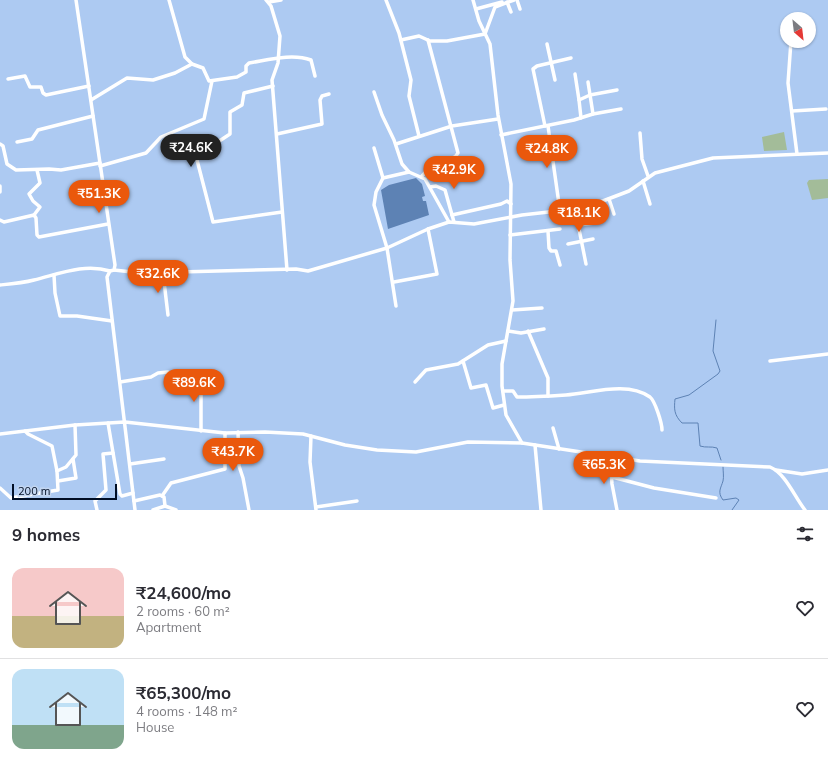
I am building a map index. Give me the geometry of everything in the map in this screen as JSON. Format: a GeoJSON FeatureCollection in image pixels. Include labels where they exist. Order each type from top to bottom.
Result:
{"type":"FeatureCollection","features":[{"type":"Feature","properties":{"kind":"street"},"geometry":{"type":"LineString","coordinates":[[76,0],[92,100],[108,224],[115,265],[114,270]]}},
{"type":"Feature","properties":{"kind":"street"},"geometry":{"type":"LineString","coordinates":[[169,0],[184,54],[192,64],[203,68],[208,79],[212,81],[245,74],[247,70],[246,66],[249,63],[278,58],[311,60],[315,76]]}},
{"type":"Feature","properties":{"kind":"street"},"geometry":{"type":"LineString","coordinates":[[281,0],[268,1],[280,36],[278,58],[272,77],[287,270]]}},
{"type":"Feature","properties":{"kind":"street"},"geometry":{"type":"LineString","coordinates":[[386,0],[401,40],[411,80],[409,96],[419,136]]}},
{"type":"Feature","properties":{"kind":"street"},"geometry":{"type":"LineString","coordinates":[[472,0],[490,44],[498,119],[511,184],[510,235],[514,288],[512,310],[502,364],[502,391],[506,415],[522,444]]}},
{"type":"Feature","properties":{"kind":"street"},"geometry":{"type":"LineString","coordinates":[[476,9],[497,2],[514,0]]}},
{"type":"Feature","properties":{"kind":"street"},"geometry":{"type":"LineString","coordinates":[[517,0],[520,9]]}},
{"type":"Feature","properties":{"kind":"street"},"geometry":{"type":"LineString","coordinates":[[485,34],[495,7],[508,1]]}},
{"type":"Feature","properties":{"kind":"street"},"geometry":{"type":"LineString","coordinates":[[508,1],[511,12]]}},
{"type":"Feature","properties":{"kind":"street"},"geometry":{"type":"LineString","coordinates":[[401,40],[419,36],[428,40],[447,41],[485,34]]}},
{"type":"Feature","properties":{"kind":"street"},"geometry":{"type":"LineString","coordinates":[[422,176],[431,166],[458,155],[452,126],[428,40]]}},
{"type":"Feature","properties":{"kind":"street"},"geometry":{"type":"LineString","coordinates":[[547,44],[555,80]]}},
{"type":"Feature","properties":{"kind":"street"},"geometry":{"type":"LineString","coordinates":[[791,48],[791,63],[788,83],[797,154]]}},
{"type":"Feature","properties":{"kind":"street"},"geometry":{"type":"LineString","coordinates":[[560,211],[552,150],[533,69],[571,58]]}},
{"type":"Feature","properties":{"kind":"street"},"geometry":{"type":"LineString","coordinates":[[92,100],[127,78],[154,80],[175,73],[192,64]]}},
{"type":"Feature","properties":{"kind":"street"},"geometry":{"type":"LineString","coordinates":[[575,74],[581,118]]}},
{"type":"Feature","properties":{"kind":"street"},"geometry":{"type":"LineString","coordinates":[[8,79],[25,76],[30,87],[42,87],[43,93],[46,95],[89,86]]}},
{"type":"Feature","properties":{"kind":"street"},"geometry":{"type":"LineString","coordinates":[[0,144],[3,146],[8,166],[16,170],[64,170],[100,164],[146,153],[161,137],[204,119],[212,81]]}},
{"type":"Feature","properties":{"kind":"street"},"geometry":{"type":"LineString","coordinates":[[588,82],[593,114]]}},
{"type":"Feature","properties":{"kind":"street"},"geometry":{"type":"LineString","coordinates":[[273,86],[244,93],[242,105],[230,112],[230,134],[198,155],[196,160],[214,222],[282,212]]}},
{"type":"Feature","properties":{"kind":"street"},"geometry":{"type":"LineString","coordinates":[[579,100],[590,95],[617,90]]}},
{"type":"Feature","properties":{"kind":"street"},"geometry":{"type":"LineString","coordinates":[[374,92],[382,115],[396,144],[402,164],[409,172]]}},
{"type":"Feature","properties":{"kind":"street"},"geometry":{"type":"LineString","coordinates":[[277,134],[322,124],[320,100],[322,96],[329,94]]}},
{"type":"Feature","properties":{"kind":"street"},"geometry":{"type":"LineString","coordinates":[[501,135],[621,109]]}},
{"type":"Feature","properties":{"kind":"street"},"geometry":{"type":"LineString","coordinates":[[792,111],[826,109]]}},
{"type":"Feature","properties":{"kind":"street"},"geometry":{"type":"LineString","coordinates":[[17,142],[32,139],[36,132],[41,129],[58,126],[93,116]]}},
{"type":"Feature","properties":{"kind":"street"},"geometry":{"type":"LineString","coordinates":[[396,144],[452,126],[498,119]]}},
{"type":"Feature","properties":{"kind":"street"},"geometry":{"type":"LineString","coordinates":[[640,134],[642,159],[648,176]]}},
{"type":"Feature","properties":{"kind":"street"},"geometry":{"type":"LineString","coordinates":[[374,148],[383,178],[376,192],[374,205],[387,248],[394,282],[396,306]]}},
{"type":"Feature","properties":{"kind":"street"},"geometry":{"type":"LineString","coordinates":[[552,150],[568,148]]}},
{"type":"Feature","properties":{"kind":"street"},"geometry":{"type":"LineString","coordinates":[[0,285],[32,281],[75,269],[101,268],[110,271],[114,270],[133,273],[287,270],[308,271],[387,248],[428,229],[451,222],[474,224],[510,219],[522,215],[575,209],[609,199],[629,191],[648,176],[675,167],[713,158],[828,153]]}},
{"type":"Feature","properties":{"kind":"street"},"geometry":{"type":"LineString","coordinates":[[0,220],[4,222],[34,215],[40,206],[33,202],[29,194],[40,183],[37,170]]}},
{"type":"Feature","properties":{"kind":"street"},"geometry":{"type":"LineString","coordinates":[[383,178],[409,172],[422,176],[451,222]]}},
{"type":"Feature","properties":{"kind":"street"},"geometry":{"type":"LineString","coordinates":[[643,181],[650,204]]}},
{"type":"Feature","properties":{"kind":"street"},"geometry":{"type":"LineString","coordinates":[[0,186],[0,192]]}},
{"type":"Feature","properties":{"kind":"street"},"geometry":{"type":"LineString","coordinates":[[430,188],[436,186],[445,190],[452,215],[451,222]]}},
{"type":"Feature","properties":{"kind":"street"},"geometry":{"type":"LineString","coordinates":[[609,199],[614,214]]}},
{"type":"Feature","properties":{"kind":"street"},"geometry":{"type":"LineString","coordinates":[[452,215],[501,204],[507,201],[511,204]]}},
{"type":"Feature","properties":{"kind":"street"},"geometry":{"type":"LineString","coordinates":[[575,209],[586,264]]}},
{"type":"Feature","properties":{"kind":"street"},"geometry":{"type":"LineString","coordinates":[[34,215],[36,218],[37,235],[40,236],[108,224]]}},
{"type":"Feature","properties":{"kind":"street"},"geometry":{"type":"LineString","coordinates":[[579,225],[595,223]]}},
{"type":"Feature","properties":{"kind":"street"},"geometry":{"type":"LineString","coordinates":[[394,282],[437,274],[428,229]]}},
{"type":"Feature","properties":{"kind":"street"},"geometry":{"type":"LineString","coordinates":[[510,235],[560,229]]}},
{"type":"Feature","properties":{"kind":"street"},"geometry":{"type":"LineString","coordinates":[[548,231],[550,251],[556,251],[560,265]]}},
{"type":"Feature","properties":{"kind":"street"},"geometry":{"type":"LineString","coordinates":[[568,244],[593,239]]}},
{"type":"Feature","properties":{"kind":"street"},"geometry":{"type":"LineString","coordinates":[[110,271],[108,277],[112,321],[135,510]]}},
{"type":"Feature","properties":{"kind":"street"},"geometry":{"type":"LineString","coordinates":[[163,273],[168,315]]}},
{"type":"Feature","properties":{"kind":"street"},"geometry":{"type":"LineString","coordinates":[[54,275],[55,293],[60,316],[77,316],[112,321]]}},
{"type":"Feature","properties":{"kind":"street"},"geometry":{"type":"LineString","coordinates":[[512,310],[542,308]]}},
{"type":"Feature","properties":{"kind":"street"},"geometry":{"type":"LineString","coordinates":[[508,331],[544,329]]}},
{"type":"Feature","properties":{"kind":"street"},"geometry":{"type":"LineString","coordinates":[[528,331],[548,378],[548,396]]}},
{"type":"Feature","properties":{"kind":"street"},"geometry":{"type":"LineString","coordinates":[[415,382],[426,370],[458,364],[488,345],[506,341]]}},
{"type":"Feature","properties":{"kind":"street"},"geometry":{"type":"LineString","coordinates":[[770,361],[828,354]]}},
{"type":"Feature","properties":{"kind":"street"},"geometry":{"type":"LineString","coordinates":[[463,361],[471,388],[486,385],[493,408],[504,405]]}},
{"type":"Feature","properties":{"kind":"street"},"geometry":{"type":"LineString","coordinates":[[120,382],[151,377],[158,372],[168,372]]}},
{"type":"Feature","properties":{"kind":"street"},"geometry":{"type":"LineString","coordinates":[[201,431],[201,391],[204,382],[204,375]]}},
{"type":"Feature","properties":{"kind":"street"},"geometry":{"type":"LineString","coordinates":[[502,391],[512,391],[517,397],[548,396],[617,389],[637,391],[652,398],[662,421],[662,430]]}},
{"type":"Feature","properties":{"kind":"street"},"geometry":{"type":"LineString","coordinates":[[0,434],[75,425],[125,422],[201,431],[265,432],[311,436],[357,448],[416,452],[468,442],[522,444],[640,461],[766,466],[776,470],[802,474],[828,470]]}},
{"type":"Feature","properties":{"kind":"street"},"geometry":{"type":"LineString","coordinates":[[108,423],[120,494],[122,496],[133,493]]}},
{"type":"Feature","properties":{"kind":"street"},"geometry":{"type":"LineString","coordinates":[[57,471],[66,467],[76,455],[75,425]]}},
{"type":"Feature","properties":{"kind":"street"},"geometry":{"type":"LineString","coordinates":[[553,428],[559,449]]}},
{"type":"Feature","properties":{"kind":"street"},"geometry":{"type":"LineString","coordinates":[[0,488],[11,498],[57,491],[57,471],[52,446],[25,431]]}},
{"type":"Feature","properties":{"kind":"street"},"geometry":{"type":"LineString","coordinates":[[134,501],[162,496],[171,483],[225,469],[225,432]]}},
{"type":"Feature","properties":{"kind":"street"},"geometry":{"type":"LineString","coordinates":[[238,432],[239,466],[243,478],[249,510]]}},
{"type":"Feature","properties":{"kind":"street"},"geometry":{"type":"LineString","coordinates":[[311,436],[310,462],[316,508],[357,501]]}},
{"type":"Feature","properties":{"kind":"street"},"geometry":{"type":"LineString","coordinates":[[535,445],[541,510]]}},
{"type":"Feature","properties":{"kind":"street"},"geometry":{"type":"LineString","coordinates":[[97,510],[96,501],[106,490],[103,454],[113,452]]}},
{"type":"Feature","properties":{"kind":"street"},"geometry":{"type":"LineString","coordinates":[[610,457],[617,510]]}},
{"type":"Feature","properties":{"kind":"street"},"geometry":{"type":"LineString","coordinates":[[58,481],[76,478],[73,459]]}},
{"type":"Feature","properties":{"kind":"street"},"geometry":{"type":"LineString","coordinates":[[130,464],[164,459]]}},
{"type":"Feature","properties":{"kind":"street"},"geometry":{"type":"LineString","coordinates":[[776,470],[805,510]]}},
{"type":"Feature","properties":{"kind":"street"},"geometry":{"type":"LineString","coordinates":[[612,477],[654,488],[716,498]]}},
{"type":"Feature","properties":{"kind":"street"},"geometry":{"type":"LineString","coordinates":[[162,496],[165,506]]}},
{"type":"Feature","properties":{"kind":"street"},"geometry":{"type":"LineString","coordinates":[[153,510],[165,506],[176,510]]}},
{"type":"Feature","properties":{"kind":"green space"},"geometry":{"type":"Polygon","coordinates":[[[784,132],[787,150],[764,151],[762,137],[784,132]]]}},
{"type":"Feature","properties":{"kind":"green space"},"geometry":{"type":"Polygon","coordinates":[[[828,179],[828,198],[812,200],[807,183],[809,180],[828,179]]]}},
{"type":"Feature","properties":{"kind":"water"},"geometry":{"type":"Polygon","coordinates":[[[416,178],[422,184],[425,196],[422,197],[423,201],[426,201],[429,215],[388,229],[381,190],[389,185],[416,178]]]}},
{"type":"Feature","properties":{"kind":"waterway"},"geometry":{"type":"LineString","coordinates":[[716,320],[713,351],[720,371],[689,395],[675,399],[675,412],[682,423],[698,423],[700,446],[717,448],[721,460]]}},
{"type":"Feature","properties":{"kind":"waterway"},"geometry":{"type":"LineString","coordinates":[[723,467],[723,479],[720,492],[721,497],[723,500],[736,498],[739,500],[732,510]]}}]}
